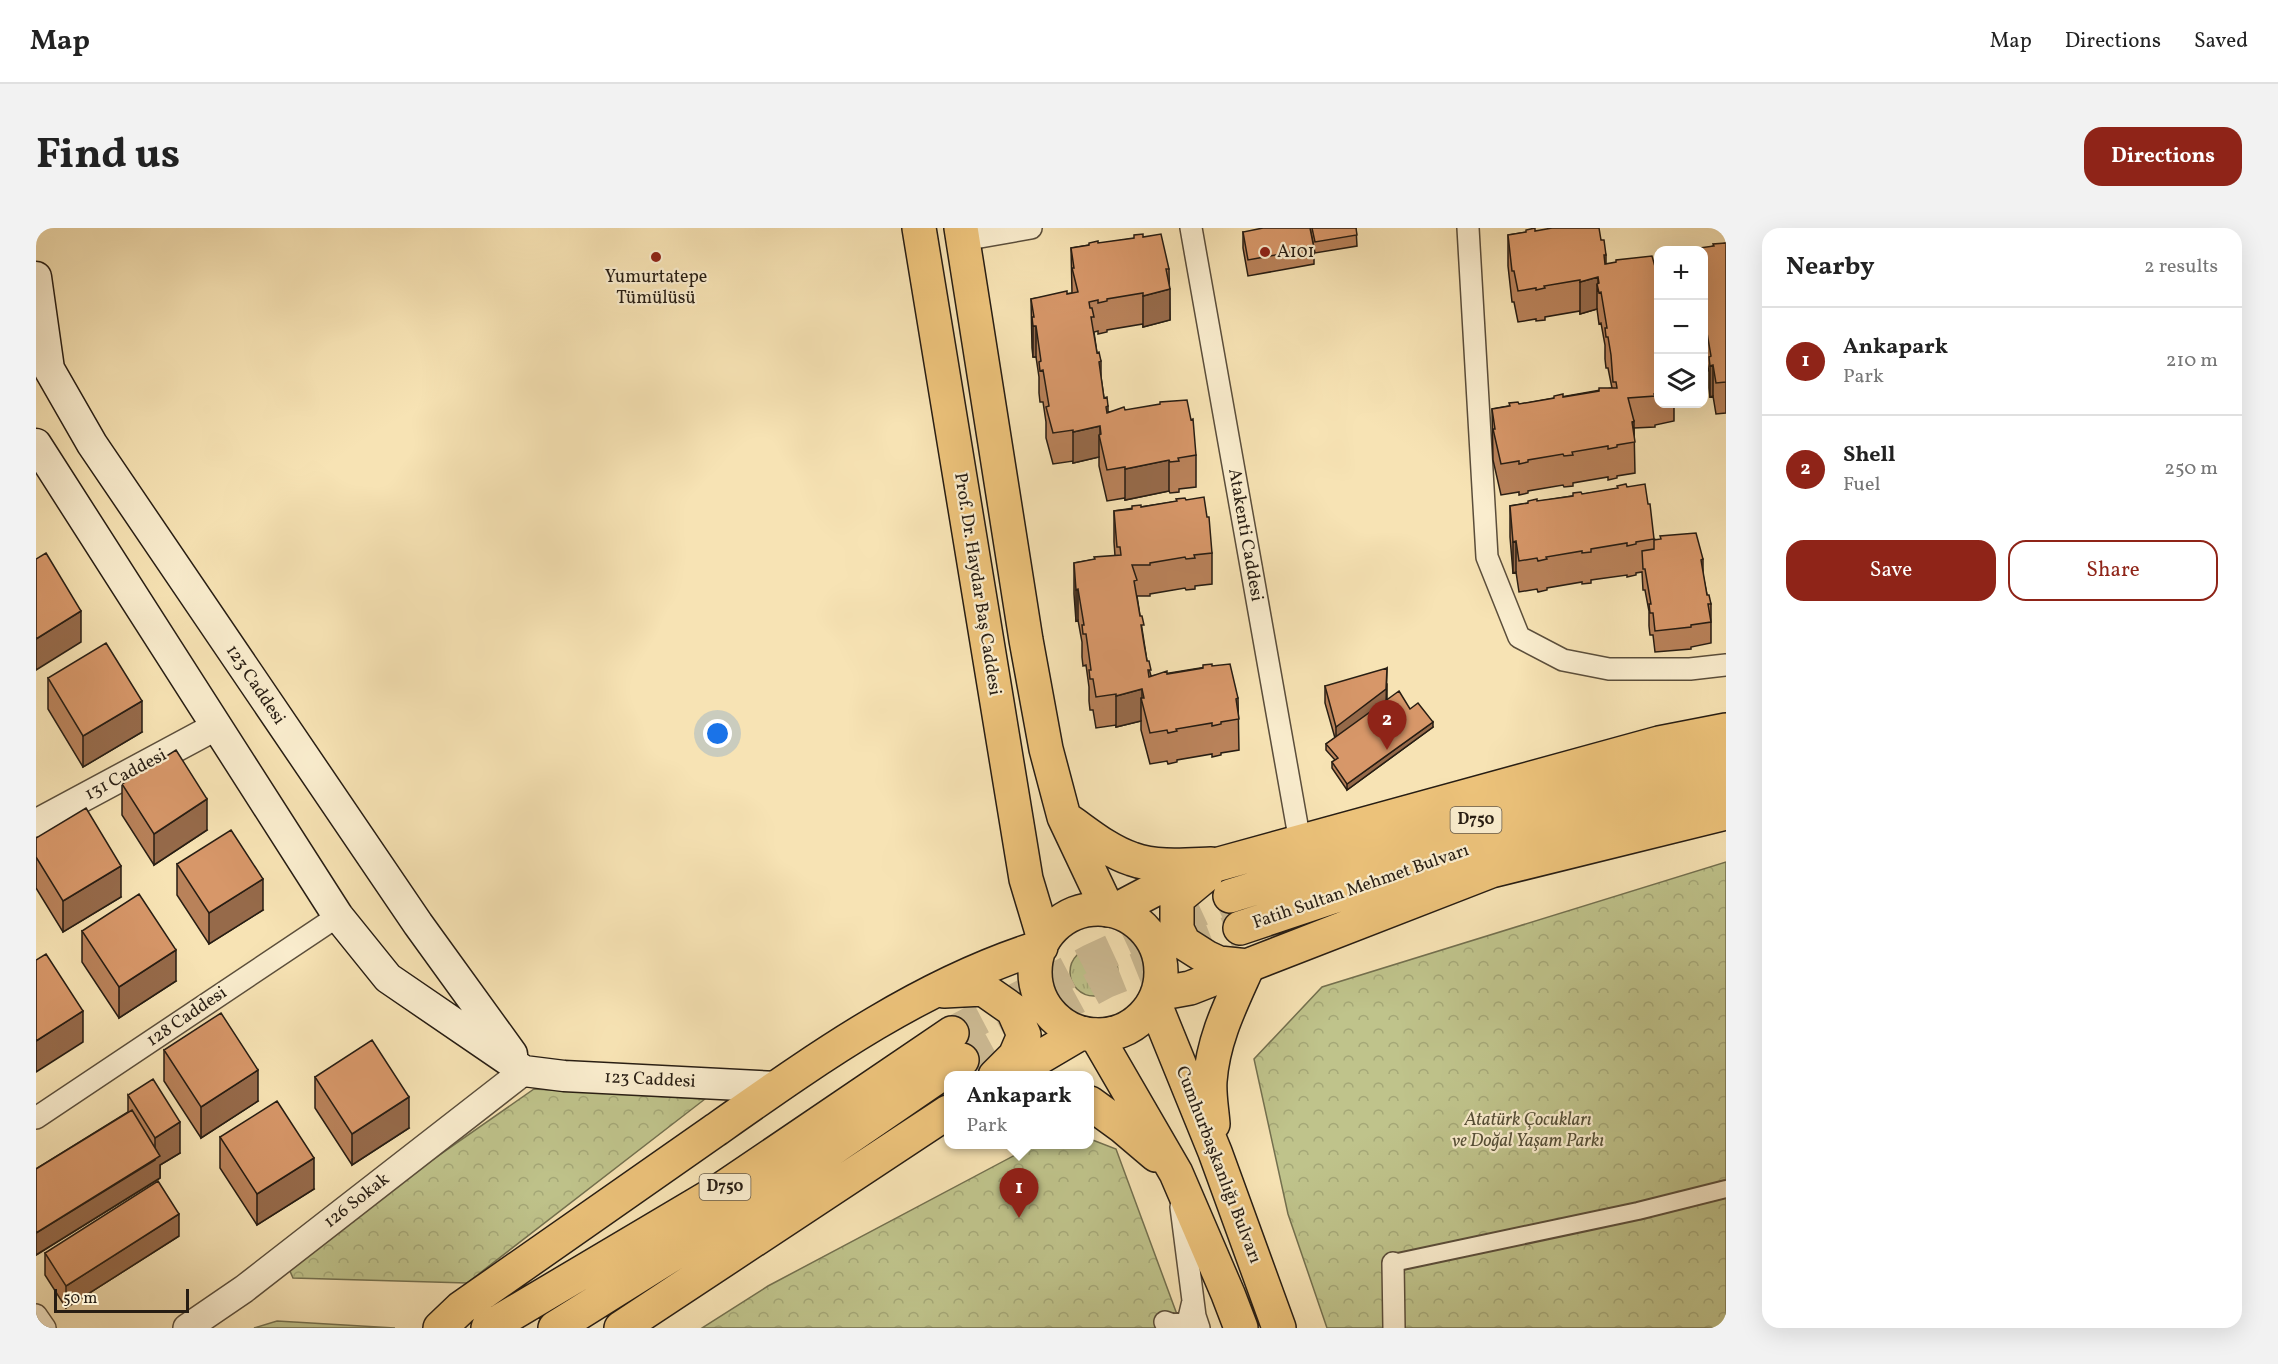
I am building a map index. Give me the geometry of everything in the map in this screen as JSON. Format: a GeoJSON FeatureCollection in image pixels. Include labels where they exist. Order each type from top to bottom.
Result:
{"type":"FeatureCollection","features":[{"type":"Feature","properties":{"kind":"main road","name":"Prof. Dr. Haydar Baş Caddesi"},"geometry":{"type":"LineString","coordinates":[[919,228],[1026,879],[1042,943]]}},
{"type":"Feature","properties":{"kind":"main road"},"geometry":{"type":"LineString","coordinates":[[962,234],[1026,640],[1046,749],[1064,817],[1111,911]]}},
{"type":"Feature","properties":{"kind":"main road","name":"123 Caddesi"},"geometry":{"type":"LineString","coordinates":[[36,277],[49,369],[92,444],[418,924],[524,1071]]}},
{"type":"Feature","properties":{"kind":"main road","name":"123 Caddesi"},"geometry":{"type":"LineString","coordinates":[[36,444],[338,916],[388,978],[524,1071],[564,1076],[777,1087]]}},
{"type":"Feature","properties":{"kind":"main road"},"geometry":{"type":"LineString","coordinates":[[1111,911],[1169,882],[1219,864],[1659,743],[1726,730]]}},
{"type":"Feature","properties":{"kind":"main road","name":"Fatih Sultan Mehmet Bulvarı"},"geometry":{"type":"LineString","coordinates":[[1230,896],[1473,821],[1726,754]]}},
{"type":"Feature","properties":{"kind":"main road","name":"Fatih Sultan Mehmet Bulvarı"},"geometry":{"type":"LineString","coordinates":[[1240,928],[1482,847],[1684,792],[1726,785]]}},
{"type":"Feature","properties":{"kind":"main road"},"geometry":{"type":"LineString","coordinates":[[1156,998],[1190,988],[1491,871],[1726,813]]}},
{"type":"Feature","properties":{"kind":"main road"},"geometry":{"type":"LineString","coordinates":[[1064,817],[1105,847],[1132,860],[1167,865],[1219,864]]}},
{"type":"Feature","properties":{"kind":"main road"},"geometry":{"type":"LineString","coordinates":[[1219,864],[1177,899],[1177,929],[1184,943],[1206,957],[1219,963],[1248,966]]}},
{"type":"Feature","properties":{"kind":"main road"},"geometry":{"type":"LineString","coordinates":[[1018,1071],[1088,1034],[1123,1030],[1141,1019],[1156,998],[1160,984],[1161,965],[1156,947],[1146,931],[1132,919],[1111,911],[1094,909],[1075,913],[1057,924],[1042,943],[1036,957],[1035,976],[1039,995],[1049,1012],[1063,1025],[1088,1034]]}},
{"type":"Feature","properties":{"kind":"main road"},"geometry":{"type":"LineString","coordinates":[[440,1328],[461,1308],[838,1046],[931,992],[1042,943]]}},
{"type":"Feature","properties":{"kind":"main road"},"geometry":{"type":"LineString","coordinates":[[1215,1152],[1210,1084],[1214,1050],[1225,1016],[1248,966]]}},
{"type":"Feature","properties":{"kind":"main road"},"geometry":{"type":"LineString","coordinates":[[931,992],[983,989],[1013,1010],[1024,1035],[1015,1056],[1000,1071]]}},
{"type":"Feature","properties":{"kind":"main road","name":"Cumhurbaşkanlığı Bulvarı"},"geometry":{"type":"LineString","coordinates":[[1156,998],[1280,1328]]}},
{"type":"Feature","properties":{"kind":"main road","name":"Cumhurbaşkanlığı Bulvarı"},"geometry":{"type":"LineString","coordinates":[[1088,1034],[1175,1173],[1228,1294],[1240,1328]]}},
{"type":"Feature","properties":{"kind":"main road","name":"D750"},"geometry":{"type":"LineString","coordinates":[[488,1328],[957,1047],[737,1214],[555,1328]]}},
{"type":"Feature","properties":{"kind":"main road"},"geometry":{"type":"LineString","coordinates":[[1094,1107],[1123,1127],[1175,1173]]}},
{"type":"Feature","properties":{"kind":"main road"},"geometry":{"type":"LineString","coordinates":[[621,1328],[944,1115]]}},
{"type":"Feature","properties":{"kind":"street"},"geometry":{"type":"LineString","coordinates":[[962,234],[1031,228]]}},
{"type":"Feature","properties":{"kind":"street","name":"Atakenti Caddesi"},"geometry":{"type":"LineString","coordinates":[[1191,228],[1300,842]]}},
{"type":"Feature","properties":{"kind":"street"},"geometry":{"type":"LineString","coordinates":[[1468,228],[1487,557],[1520,637],[1563,660],[1609,669],[1690,669],[1726,665]]}},
{"type":"Feature","properties":{"kind":"street","name":"131 Caddesi"},"geometry":{"type":"LineString","coordinates":[[36,823],[215,727]]}},
{"type":"Feature","properties":{"kind":"street","name":"128 Caddesi"},"geometry":{"type":"LineString","coordinates":[[36,1119],[338,916]]}},
{"type":"Feature","properties":{"kind":"street","name":"126 Sokak"},"geometry":{"type":"LineString","coordinates":[[187,1328],[244,1289],[524,1071]]}},
{"type":"Feature","properties":{"kind":"street"},"geometry":{"type":"LineString","coordinates":[[1175,1173],[1199,1328]]}},
{"type":"Feature","properties":{"kind":"street"},"geometry":{"type":"LineString","coordinates":[[1394,1328],[1393,1263],[1638,1211],[1726,1189]]}},
{"type":"Feature","properties":{"kind":"street"},"geometry":{"type":"LineString","coordinates":[[1165,1322],[1173,1324],[1188,1322],[1193,1298]]}},
{"type":"Feature","properties":{"kind":"street"},"geometry":{"type":"LineString","coordinates":[[36,1315],[45,1328]]}},
{"type":"Feature","properties":{"kind":"green space","name":"Atatürk Çocukları ve Doğal Yaşam Parkı"},"geometry":{"type":"Polygon","coordinates":[[[1726,862],[1726,1328],[1327,1328],[1288,1214],[1254,1059],[1322,987],[1726,862]]]}},
{"type":"Feature","properties":{"kind":"green space"},"geometry":{"type":"Polygon","coordinates":[[[1094,948],[1111,955],[1118,972],[1111,989],[1094,996],[1077,989],[1070,972],[1077,955],[1094,948]]]}},
{"type":"Feature","properties":{"kind":"green space"},"geometry":{"type":"Polygon","coordinates":[[[534,1089],[705,1099],[467,1283],[293,1278],[286,1262],[534,1089]]]}},
{"type":"Feature","properties":{"kind":"green space"},"geometry":{"type":"Polygon","coordinates":[[[1094,1141],[1116,1149],[1182,1328],[702,1328],[768,1286],[1026,1149],[1094,1149],[1094,1141]]]}},
{"type":"Feature","properties":{"kind":"green space"},"geometry":{"type":"Polygon","coordinates":[[[277,1321],[395,1328],[254,1328],[277,1321]]]}},
{"type":"Feature","properties":{"kind":"building"},"geometry":{"type":"Polygon","coordinates":[[[1263,228],[1310,228],[1314,248],[1248,260],[1243,232],[1263,228]]]}},
{"type":"Feature","properties":{"kind":"building"},"geometry":{"type":"Polygon","coordinates":[[[1312,228],[1356,228],[1357,235],[1315,242],[1312,228]]]}},
{"type":"Feature","properties":{"kind":"building"},"geometry":{"type":"Polygon","coordinates":[[[1599,228],[1601,240],[1604,240],[1605,264],[1616,262],[1616,260],[1652,256],[1654,263],[1654,396],[1628,398],[1634,421],[1632,422],[1635,442],[1608,449],[1608,446],[1572,452],[1573,455],[1564,456],[1563,454],[1528,460],[1528,462],[1519,464],[1519,461],[1501,464],[1493,429],[1495,429],[1492,409],[1510,406],[1509,403],[1518,402],[1519,404],[1554,398],[1554,396],[1563,394],[1563,397],[1599,391],[1599,388],[1617,388],[1616,382],[1613,382],[1611,355],[1605,328],[1607,328],[1601,292],[1599,293],[1597,284],[1599,283],[1598,277],[1580,282],[1580,280],[1544,286],[1545,288],[1536,290],[1536,288],[1518,291],[1514,271],[1512,271],[1508,235],[1526,232],[1526,230],[1599,228]]]}},
{"type":"Feature","properties":{"kind":"building"},"geometry":{"type":"Polygon","coordinates":[[[1143,234],[1143,237],[1161,234],[1169,269],[1166,269],[1170,289],[1143,296],[1143,293],[1107,299],[1107,301],[1098,303],[1098,300],[1089,302],[1094,317],[1091,317],[1097,353],[1099,352],[1101,361],[1099,362],[1104,398],[1107,397],[1107,413],[1124,407],[1125,410],[1160,404],[1160,402],[1187,400],[1191,420],[1193,419],[1196,455],[1178,458],[1179,461],[1170,462],[1169,460],[1125,469],[1125,467],[1107,470],[1099,435],[1101,434],[1100,426],[1073,432],[1073,430],[1053,433],[1046,407],[1049,406],[1043,370],[1040,371],[1039,362],[1041,361],[1036,326],[1033,326],[1031,299],[1067,291],[1067,294],[1078,292],[1072,268],[1074,268],[1071,248],[1098,241],[1098,243],[1134,238],[1134,235],[1143,234]]]}},
{"type":"Feature","properties":{"kind":"building"},"geometry":{"type":"Polygon","coordinates":[[[1726,243],[1726,382],[1716,383],[1713,365],[1710,366],[1708,338],[1708,247],[1714,246],[1713,244],[1726,243]]]}},
{"type":"Feature","properties":{"kind":"building"},"geometry":{"type":"Polygon","coordinates":[[[1626,484],[1627,487],[1645,484],[1654,539],[1627,546],[1627,543],[1591,549],[1591,552],[1582,553],[1582,551],[1546,557],[1547,559],[1538,561],[1537,558],[1519,561],[1516,541],[1513,542],[1510,506],[1537,499],[1537,501],[1573,496],[1573,493],[1581,492],[1582,494],[1618,488],[1617,486],[1626,484]]]}},
{"type":"Feature","properties":{"kind":"building"},"geometry":{"type":"Polygon","coordinates":[[[1204,497],[1207,517],[1209,517],[1212,553],[1194,555],[1195,558],[1186,559],[1185,557],[1150,563],[1150,565],[1132,565],[1137,580],[1134,581],[1140,616],[1142,616],[1144,625],[1141,625],[1147,661],[1149,661],[1151,670],[1148,670],[1149,677],[1167,671],[1167,674],[1203,668],[1203,665],[1230,664],[1238,698],[1236,699],[1239,719],[1212,726],[1212,723],[1176,729],[1177,731],[1168,733],[1167,730],[1150,733],[1141,698],[1144,698],[1142,689],[1116,696],[1116,694],[1096,697],[1093,679],[1090,679],[1089,670],[1091,670],[1086,634],[1083,634],[1082,625],[1084,625],[1078,589],[1076,590],[1074,563],[1095,559],[1094,557],[1121,555],[1120,547],[1117,547],[1114,511],[1132,509],[1132,506],[1141,505],[1141,507],[1177,501],[1176,499],[1204,497]]]}},
{"type":"Feature","properties":{"kind":"building"},"geometry":{"type":"Polygon","coordinates":[[[1696,533],[1703,559],[1701,560],[1707,595],[1709,595],[1711,604],[1708,604],[1711,622],[1655,631],[1653,613],[1650,613],[1649,604],[1651,604],[1645,569],[1643,569],[1642,551],[1654,549],[1654,540],[1661,539],[1660,536],[1696,533]]]}},
{"type":"Feature","properties":{"kind":"building"},"geometry":{"type":"Polygon","coordinates":[[[46,553],[81,611],[36,639],[36,559],[46,553]]]}},
{"type":"Feature","properties":{"kind":"building"},"geometry":{"type":"Polygon","coordinates":[[[106,643],[142,701],[83,736],[48,678],[106,643]]]}},
{"type":"Feature","properties":{"kind":"building"},"geometry":{"type":"Polygon","coordinates":[[[1387,668],[1386,689],[1336,727],[1325,686],[1387,668]]]}},
{"type":"Feature","properties":{"kind":"building"},"geometry":{"type":"Polygon","coordinates":[[[1399,691],[1410,709],[1418,703],[1433,722],[1347,784],[1332,762],[1338,758],[1326,744],[1399,691]]]}},
{"type":"Feature","properties":{"kind":"building"},"geometry":{"type":"Polygon","coordinates":[[[176,750],[207,799],[154,834],[122,784],[176,750]]]}},
{"type":"Feature","properties":{"kind":"building"},"geometry":{"type":"Polygon","coordinates":[[[86,808],[121,866],[63,901],[36,857],[36,838],[86,808]]]}},
{"type":"Feature","properties":{"kind":"building"},"geometry":{"type":"Polygon","coordinates":[[[231,830],[263,879],[209,913],[177,864],[231,830]]]}},
{"type":"Feature","properties":{"kind":"building"},"geometry":{"type":"Polygon","coordinates":[[[139,894],[176,950],[119,987],[82,931],[139,894]]]}},
{"type":"Feature","properties":{"kind":"building"},"geometry":{"type":"Polygon","coordinates":[[[46,954],[83,1011],[36,1041],[36,960],[46,954]]]}},
{"type":"Feature","properties":{"kind":"building"},"geometry":{"type":"Polygon","coordinates":[[[221,1013],[258,1070],[201,1107],[164,1050],[221,1013]]]}},
{"type":"Feature","properties":{"kind":"building"},"geometry":{"type":"Polygon","coordinates":[[[372,1040],[409,1097],[352,1134],[315,1077],[372,1040]]]}},
{"type":"Feature","properties":{"kind":"building"},"geometry":{"type":"Polygon","coordinates":[[[153,1079],[180,1122],[155,1138],[128,1095],[153,1079]]]}},
{"type":"Feature","properties":{"kind":"building"},"geometry":{"type":"Polygon","coordinates":[[[277,1101],[314,1158],[257,1194],[220,1137],[277,1101]]]}},
{"type":"Feature","properties":{"kind":"building"},"geometry":{"type":"Polygon","coordinates":[[[132,1110],[160,1156],[36,1233],[36,1169],[132,1110]]]}},
{"type":"Feature","properties":{"kind":"building"},"geometry":{"type":"Polygon","coordinates":[[[158,1181],[179,1214],[66,1286],[45,1253],[158,1181]]]}},
{"type":"Feature","properties":{"kind":"tunnel"},"geometry":{"type":"LineString","coordinates":[[952,1033],[1092,960],[1230,896]]}},
{"type":"Feature","properties":{"kind":"tunnel"},"geometry":{"type":"LineString","coordinates":[[962,1060],[1105,982],[1240,928]]}},
{"type":"Feature","properties":{"kind":"place","name":"A101"},"geometry":{"type":"Point","coordinates":[1265,252]}},
{"type":"Feature","properties":{"kind":"place","name":"Yumurtatepe Tümülüsü"},"geometry":{"type":"Point","coordinates":[656,257]}},
{"type":"Feature","properties":{"kind":"place","name":"Shell"},"geometry":{"type":"Point","coordinates":[1387,750]}},
{"type":"Feature","properties":{"kind":"place","name":"Ankapark"},"geometry":{"type":"Point","coordinates":[1019,1218]}}]}
